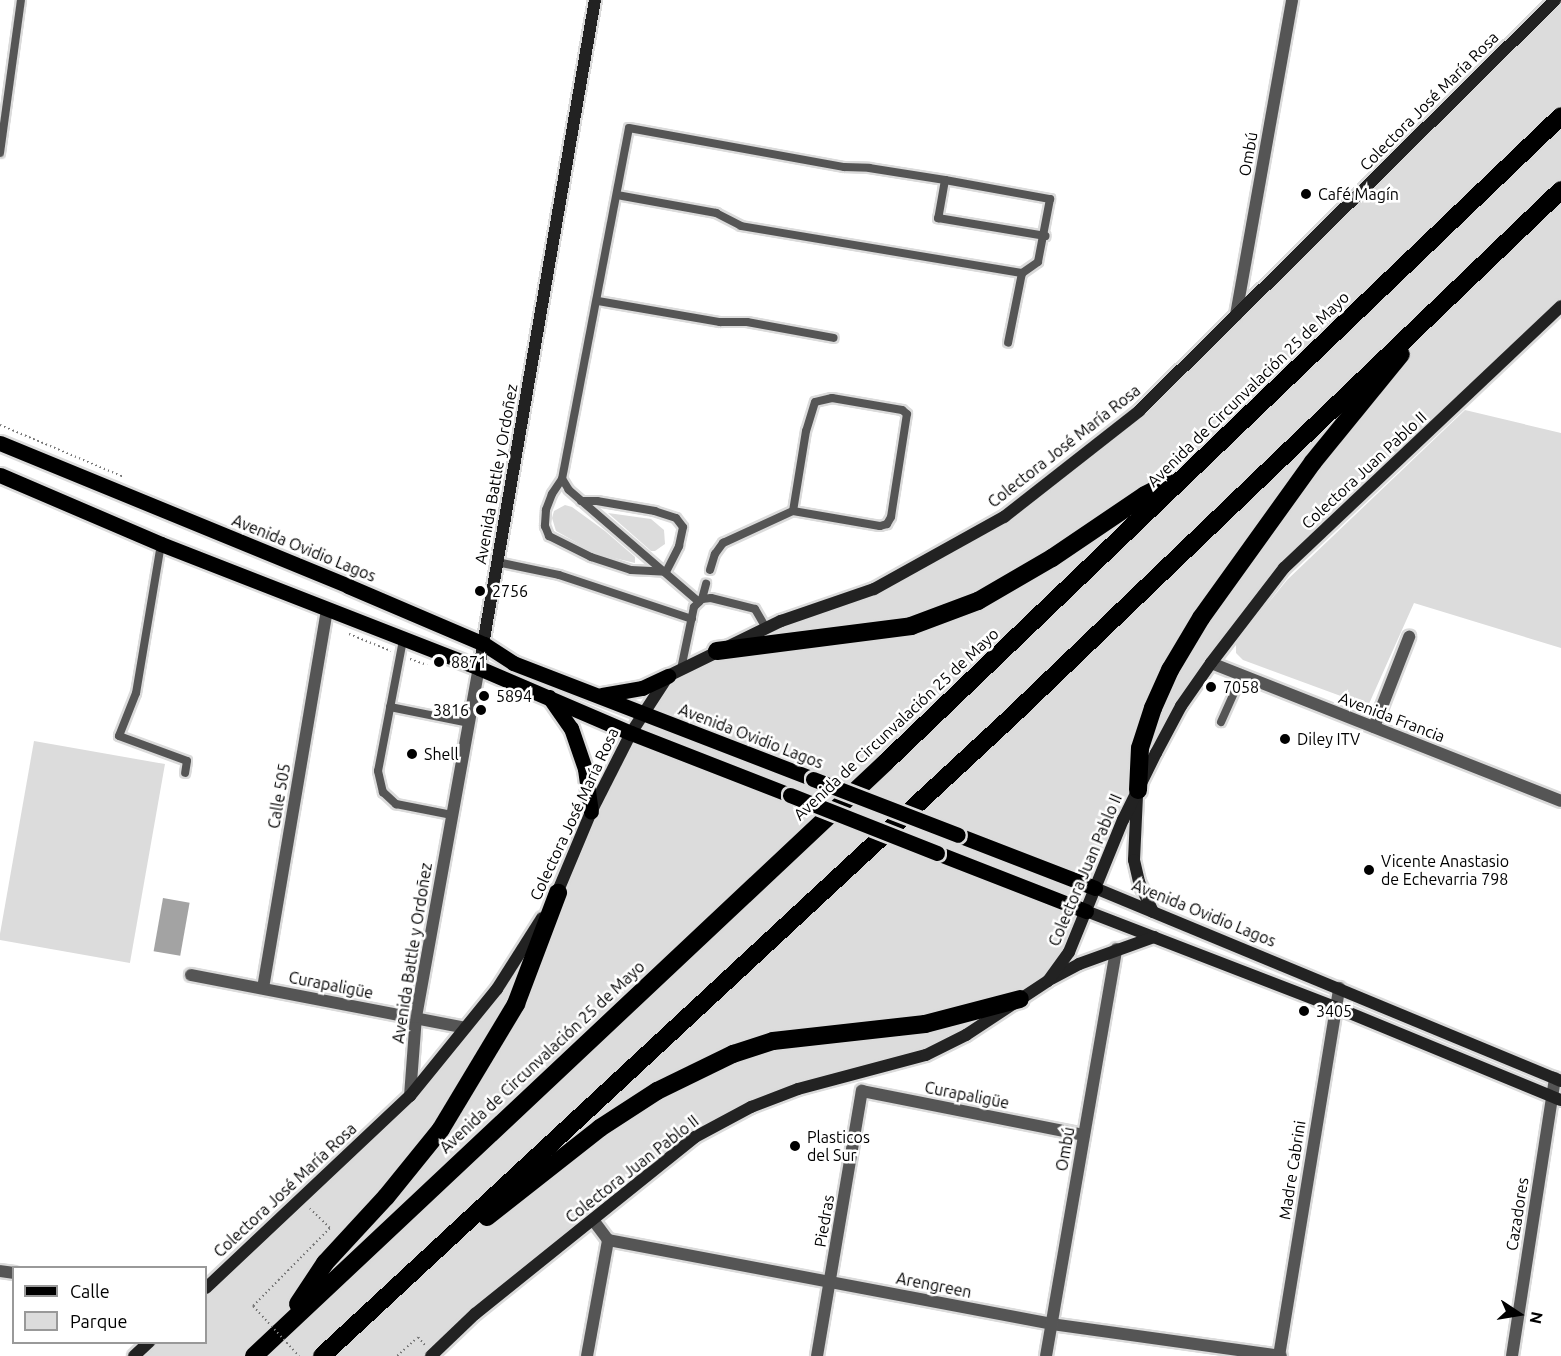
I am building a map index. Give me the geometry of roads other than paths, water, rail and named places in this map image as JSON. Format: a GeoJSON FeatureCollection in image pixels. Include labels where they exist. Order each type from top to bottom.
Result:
{"type":"FeatureCollection","features":[{"type":"Feature","properties":{"kind":"highway","name":"Avenida de Circunvalación 25 de Mayo"},"geometry":{"type":"LineString","coordinates":[[254,1356],[886,762],[1561,116]]}},
{"type":"Feature","properties":{"kind":"highway"},"geometry":{"type":"LineString","coordinates":[[322,1356],[1010,718],[1561,190]]}},
{"type":"Feature","properties":{"kind":"highway"},"geometry":{"type":"LineString","coordinates":[[1138,790],[1140,748],[1153,708],[1170,670],[1201,618],[1313,462],[1437,307]]}},
{"type":"Feature","properties":{"kind":"highway"},"geometry":{"type":"LineString","coordinates":[[717,651],[911,626],[978,601],[1052,558],[1145,495],[1187,474]]}},
{"type":"Feature","properties":{"kind":"highway"},"geometry":{"type":"LineString","coordinates":[[281,1330],[325,1263],[386,1197],[441,1129],[516,1004],[558,893]]}},
{"type":"Feature","properties":{"kind":"highway"},"geometry":{"type":"LineString","coordinates":[[400,1283],[600,1128],[657,1091],[733,1054],[773,1041],[926,1024],[1020,999]]}},
{"type":"Feature","properties":{"kind":"main road","name":"Avenida Battle y Ordoñez"},"geometry":{"type":"LineString","coordinates":[[479,668],[595,0]]}},
{"type":"Feature","properties":{"kind":"main road","name":"Colectora José María Rosa"},"geometry":{"type":"LineString","coordinates":[[207,1287],[298,1198],[410,1096],[497,989],[558,893],[591,812],[642,713],[674,673],[766,628],[874,589],[1004,517],[1139,411],[1555,0]]}},
{"type":"Feature","properties":{"kind":"main road","name":"Colectora Juan Pablo II"},"geometry":{"type":"LineString","coordinates":[[431,1356],[475,1314],[695,1137],[752,1107],[798,1089],[926,1055],[966,1035],[1048,981],[1069,952],[1138,790],[1181,706],[1211,663],[1284,568],[1561,306]]}},
{"type":"Feature","properties":{"kind":"main road","name":"Avenida Ovidio Lagos"},"geometry":{"type":"LineString","coordinates":[[0,443],[484,644],[513,663],[1095,888],[1558,1079]]}},
{"type":"Feature","properties":{"kind":"main road"},"geometry":{"type":"LineString","coordinates":[[0,476],[161,544],[402,640],[479,668],[631,733],[1335,1007],[1557,1098]]}},
{"type":"Feature","properties":{"kind":"main road"},"geometry":{"type":"LineString","coordinates":[[596,695],[621,693],[674,673]]}},
{"type":"Feature","properties":{"kind":"main road"},"geometry":{"type":"LineString","coordinates":[[549,697],[571,728],[585,769],[591,812]]}},
{"type":"Feature","properties":{"kind":"main road"},"geometry":{"type":"LineString","coordinates":[[1138,790],[1134,860],[1139,882],[1153,912]]}},
{"type":"Feature","properties":{"kind":"main road"},"geometry":{"type":"LineString","coordinates":[[1048,981],[1079,964],[1154,937]]}},
{"type":"Feature","properties":{"kind":"main road"},"geometry":{"type":"LineString","coordinates":[[134,1356],[147,1344]]}},
{"type":"Feature","properties":{"kind":"street","name":"Ombú"},"geometry":{"type":"LineString","coordinates":[[1236,315],[1292,0]]}},
{"type":"Feature","properties":{"kind":"street","name":"Calle 505"},"geometry":{"type":"LineString","coordinates":[[263,988],[327,610]]}},
{"type":"Feature","properties":{"kind":"street"},"geometry":{"type":"LineString","coordinates":[[1374,727],[1409,637]]}},
{"type":"Feature","properties":{"kind":"street","name":"Avenida Francia"},"geometry":{"type":"LineString","coordinates":[[1211,663],[1561,801]]}},
{"type":"Feature","properties":{"kind":"street","name":"Avenida Battle y Ordoñez"},"geometry":{"type":"LineString","coordinates":[[410,1096],[416,1017],[479,668]]}},
{"type":"Feature","properties":{"kind":"street","name":"Ombú"},"geometry":{"type":"LineString","coordinates":[[1046,1356],[1116,949]]}},
{"type":"Feature","properties":{"kind":"street","name":"Curapaligüe"},"geometry":{"type":"LineString","coordinates":[[191,975],[465,1028]]}},
{"type":"Feature","properties":{"kind":"street","name":"Madre Cabrini"},"geometry":{"type":"LineString","coordinates":[[1280,1356],[1339,988]]}},
{"type":"Feature","properties":{"kind":"street"},"geometry":{"type":"LineString","coordinates":[[853,1074],[862,1091]]}},
{"type":"Feature","properties":{"kind":"street","name":"Cazadores"},"geometry":{"type":"LineString","coordinates":[[1512,1356],[1557,1098],[1558,1079]]}},
{"type":"Feature","properties":{"kind":"street","name":"Curapaligüe"},"geometry":{"type":"LineString","coordinates":[[862,1091],[1084,1135]]}},
{"type":"Feature","properties":{"kind":"street","name":"Piedras"},"geometry":{"type":"LineString","coordinates":[[817,1356],[862,1091]]}},
{"type":"Feature","properties":{"kind":"street"},"geometry":{"type":"LineString","coordinates":[[587,1356],[608,1240],[593,1220]]}},
{"type":"Feature","properties":{"kind":"street","name":"Arengreen"},"geometry":{"type":"LineString","coordinates":[[608,1240],[1051,1324],[1280,1356]]}},
{"type":"Feature","properties":{"kind":"lane"},"geometry":{"type":"LineString","coordinates":[[0,153],[21,0]]}},
{"type":"Feature","properties":{"kind":"lane"},"geometry":{"type":"LineString","coordinates":[[617,195],[716,213],[741,226],[1022,273],[1038,262],[1045,236],[1050,199],[869,168],[844,167],[629,128],[598,301],[564,458],[562,479],[552,494],[546,510],[544,526],[549,536],[591,557],[631,570],[666,572]]}},
{"type":"Feature","properties":{"kind":"lane"},"geometry":{"type":"LineString","coordinates":[[945,180],[938,218],[1045,236]]}},
{"type":"Feature","properties":{"kind":"lane"},"geometry":{"type":"LineString","coordinates":[[1008,344],[1022,273]]}},
{"type":"Feature","properties":{"kind":"lane"},"geometry":{"type":"LineString","coordinates":[[598,301],[720,322],[747,321],[834,338]]}},
{"type":"Feature","properties":{"kind":"lane"},"geometry":{"type":"LineString","coordinates":[[710,570],[715,554],[723,543],[793,511],[880,526],[887,524],[891,517],[907,414],[902,410],[832,398],[822,398],[815,402],[806,431],[793,511]]}},
{"type":"Feature","properties":{"kind":"lane"},"geometry":{"type":"LineString","coordinates":[[562,479],[569,490],[581,501],[700,601]]}},
{"type":"Feature","properties":{"kind":"lane"},"geometry":{"type":"LineString","coordinates":[[581,501],[597,501],[655,511],[676,518],[683,527],[679,546],[666,572]]}},
{"type":"Feature","properties":{"kind":"lane"},"geometry":{"type":"LineString","coordinates":[[161,544],[136,693],[119,736],[187,761],[185,773]]}},
{"type":"Feature","properties":{"kind":"lane"},"geometry":{"type":"LineString","coordinates":[[498,562],[559,575],[692,620]]}},
{"type":"Feature","properties":{"kind":"lane"},"geometry":{"type":"LineString","coordinates":[[674,673],[692,620],[694,607],[700,601],[706,584]]}},
{"type":"Feature","properties":{"kind":"lane"},"geometry":{"type":"LineString","coordinates":[[700,601],[711,598],[755,609],[766,628]]}},
{"type":"Feature","properties":{"kind":"lane"},"geometry":{"type":"LineString","coordinates":[[402,640],[378,771],[383,792],[396,804],[452,815]]}},
{"type":"Feature","properties":{"kind":"lane"},"geometry":{"type":"LineString","coordinates":[[1221,722],[1242,675]]}},
{"type":"Feature","properties":{"kind":"lane"},"geometry":{"type":"LineString","coordinates":[[390,707],[469,723]]}},
{"type":"Feature","properties":{"kind":"place","name":"Café Magín"},"geometry":{"type":"Point","coordinates":[1306,194]}},
{"type":"Feature","properties":{"kind":"place","name":"2756"},"geometry":{"type":"Point","coordinates":[480,591]}},
{"type":"Feature","properties":{"kind":"place","name":"8871"},"geometry":{"type":"Point","coordinates":[439,662]}},
{"type":"Feature","properties":{"kind":"place","name":"7058"},"geometry":{"type":"Point","coordinates":[1211,687]}},
{"type":"Feature","properties":{"kind":"place","name":"5894"},"geometry":{"type":"Point","coordinates":[484,696]}},
{"type":"Feature","properties":{"kind":"place","name":"3816"},"geometry":{"type":"Point","coordinates":[481,710]}},
{"type":"Feature","properties":{"kind":"place","name":"Diley ITV"},"geometry":{"type":"Point","coordinates":[1285,739]}},
{"type":"Feature","properties":{"kind":"place","name":"Shell"},"geometry":{"type":"Point","coordinates":[412,754]}},
{"type":"Feature","properties":{"kind":"place","name":"Vicente Anastasio de Echevarria 798"},"geometry":{"type":"Point","coordinates":[1369,870]}},
{"type":"Feature","properties":{"kind":"place","name":"3405"},"geometry":{"type":"Point","coordinates":[1304,1011]}},
{"type":"Feature","properties":{"kind":"place","name":"Plasticos del Sur"},"geometry":{"type":"Point","coordinates":[795,1146]}}]}
